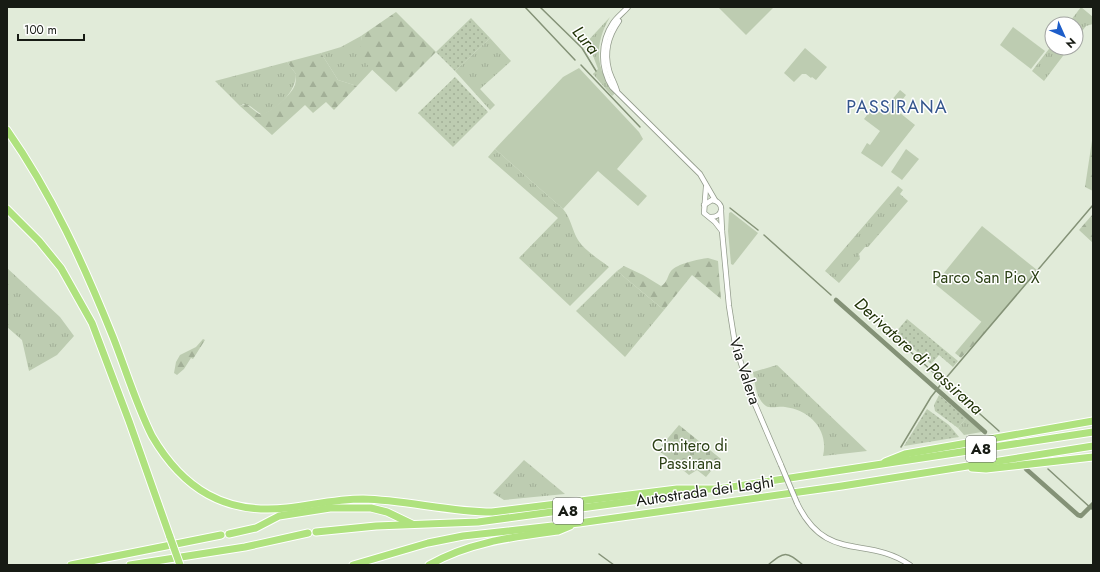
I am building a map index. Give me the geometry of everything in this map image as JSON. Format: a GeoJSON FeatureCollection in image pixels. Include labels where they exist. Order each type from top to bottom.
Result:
{"type":"FeatureCollection","features":[{"type":"Feature","properties":{"kind":"highway"},"geometry":{"type":"LineString","coordinates":[[7,130],[37,174],[92,285],[149,429],[167,458],[192,483],[223,503],[248,509],[272,509],[362,499],[472,511],[497,512],[677,489],[720,489]]}},
{"type":"Feature","properties":{"kind":"highway"},"geometry":{"type":"LineString","coordinates":[[7,209],[50,254],[82,304],[95,330],[180,565]]}},
{"type":"Feature","properties":{"kind":"highway"},"geometry":{"type":"LineString","coordinates":[[870,467],[905,454],[1093,421]]}},
{"type":"Feature","properties":{"kind":"highway","name":"Autostrada dei Laghi"},"geometry":{"type":"LineString","coordinates":[[316,532],[376,526],[414,526],[492,520],[720,489],[1093,432]]}},
{"type":"Feature","properties":{"kind":"highway","name":"Autostrada dei Laghi"},"geometry":{"type":"LineString","coordinates":[[353,565],[445,539],[580,522],[964,467],[1093,446]]}},
{"type":"Feature","properties":{"kind":"highway"},"geometry":{"type":"LineString","coordinates":[[964,467],[986,469],[1093,457]]}},
{"type":"Feature","properties":{"kind":"highway"},"geometry":{"type":"LineString","coordinates":[[229,534],[256,528],[279,516],[330,508],[371,508],[387,512],[414,526]]}},
{"type":"Feature","properties":{"kind":"highway"},"geometry":{"type":"LineString","coordinates":[[429,565],[450,554],[477,544],[558,531],[580,522]]}},
{"type":"Feature","properties":{"kind":"highway"},"geometry":{"type":"LineString","coordinates":[[130,565],[245,547],[308,534]]}},
{"type":"Feature","properties":{"kind":"highway"},"geometry":{"type":"LineString","coordinates":[[71,565],[221,535]]}},
{"type":"Feature","properties":{"kind":"street"},"geometry":{"type":"LineString","coordinates":[[628,7],[612,33],[607,49],[608,68],[617,91],[700,174],[715,200],[720,204],[721,211],[717,216],[710,218]]}},
{"type":"Feature","properties":{"kind":"street"},"geometry":{"type":"LineString","coordinates":[[705,183],[704,213],[722,231]]}},
{"type":"Feature","properties":{"kind":"street"},"geometry":{"type":"LineString","coordinates":[[704,204],[708,201],[715,200]]}},
{"type":"Feature","properties":{"kind":"street","name":"Via Valera"},"geometry":{"type":"LineString","coordinates":[[721,211],[729,306],[736,349],[751,395],[798,504],[808,522],[824,537],[849,546],[894,557],[910,565]]}},
{"type":"Feature","properties":{"kind":"green space"},"geometry":{"type":"Polygon","coordinates":[[[718,7],[772,7],[773,8],[746,35],[718,7]]]}},
{"type":"Feature","properties":{"kind":"green space"},"geometry":{"type":"Polygon","coordinates":[[[1081,7],[1093,17],[1093,24],[1086,26],[1084,29],[1084,16],[1074,16],[1081,7]]]}},
{"type":"Feature","properties":{"kind":"green space"},"geometry":{"type":"Polygon","coordinates":[[[396,12],[436,52],[396,92],[365,63],[360,55],[360,47],[361,36],[396,12]]]}},
{"type":"Feature","properties":{"kind":"green space"},"geometry":{"type":"Polygon","coordinates":[[[610,17],[601,37],[599,56],[600,66],[608,84],[615,93],[612,96],[593,74],[598,69],[592,53],[585,44],[610,17]]]}},
{"type":"Feature","properties":{"kind":"green space"},"geometry":{"type":"Polygon","coordinates":[[[471,18],[490,38],[455,71],[436,52],[471,18]]]}},
{"type":"Feature","properties":{"kind":"green space"},"geometry":{"type":"Polygon","coordinates":[[[1013,27],[1044,50],[1044,52],[1031,69],[1000,45],[1013,27]]]}},
{"type":"Feature","properties":{"kind":"green space"},"geometry":{"type":"Polygon","coordinates":[[[361,36],[365,58],[373,69],[357,86],[338,80],[321,53],[341,47],[361,36]]]}},
{"type":"Feature","properties":{"kind":"green space"},"geometry":{"type":"Polygon","coordinates":[[[490,38],[511,61],[480,89],[495,105],[490,110],[455,71],[490,38]]]}},
{"type":"Feature","properties":{"kind":"green space"},"geometry":{"type":"Polygon","coordinates":[[[805,48],[827,67],[816,80],[806,74],[802,74],[794,82],[784,73],[805,48]]]}},
{"type":"Feature","properties":{"kind":"green space"},"geometry":{"type":"Polygon","coordinates":[[[321,53],[338,80],[357,86],[334,110],[326,102],[313,113],[305,105],[272,135],[240,106],[246,104],[259,114],[267,112],[292,91],[295,84],[296,74],[287,62],[321,53]]]}},
{"type":"Feature","properties":{"kind":"green space"},"geometry":{"type":"Polygon","coordinates":[[[1044,55],[1063,56],[1044,81],[1032,71],[1044,55]]]}},
{"type":"Feature","properties":{"kind":"green space"},"geometry":{"type":"Polygon","coordinates":[[[287,62],[296,74],[293,87],[280,104],[262,115],[250,106],[243,104],[240,106],[215,81],[287,62]]]}},
{"type":"Feature","properties":{"kind":"green space"},"geometry":{"type":"Polygon","coordinates":[[[579,68],[639,132],[643,139],[617,169],[647,196],[638,206],[598,171],[563,209],[495,149],[563,77],[579,68]]]}},
{"type":"Feature","properties":{"kind":"green space"},"geometry":{"type":"Polygon","coordinates":[[[455,77],[488,112],[453,147],[418,113],[455,77]]]}},
{"type":"Feature","properties":{"kind":"green space"},"geometry":{"type":"Polygon","coordinates":[[[900,90],[906,95],[895,109],[915,125],[882,167],[861,153],[867,143],[870,145],[880,131],[864,119],[873,107],[881,113],[900,90]]]}},
{"type":"Feature","properties":{"kind":"green space"},"geometry":{"type":"Polygon","coordinates":[[[1093,134],[1093,191],[1085,187],[1093,134]]]}},
{"type":"Feature","properties":{"kind":"green space"},"geometry":{"type":"Polygon","coordinates":[[[495,149],[563,209],[568,216],[581,244],[609,267],[570,306],[519,258],[558,218],[488,157],[495,149]]]}},
{"type":"Feature","properties":{"kind":"green space"},"geometry":{"type":"Polygon","coordinates":[[[906,149],[919,159],[902,180],[891,172],[906,149]]]}},
{"type":"Feature","properties":{"kind":"green space"},"geometry":{"type":"Polygon","coordinates":[[[898,186],[903,190],[900,194],[908,201],[868,247],[865,247],[859,254],[860,259],[839,283],[825,271],[898,186]]]}},
{"type":"Feature","properties":{"kind":"green space"},"geometry":{"type":"Polygon","coordinates":[[[731,212],[758,233],[733,265],[731,264],[728,231],[729,213],[731,212]]]}},
{"type":"Feature","properties":{"kind":"green space"},"geometry":{"type":"Polygon","coordinates":[[[1093,215],[1093,243],[1079,230],[1093,215]]]}},
{"type":"Feature","properties":{"kind":"green space","name":"Parco San Pio X"},"geometry":{"type":"Polygon","coordinates":[[[982,226],[1037,270],[989,328],[935,284],[982,226]]]}},
{"type":"Feature","properties":{"kind":"green space"},"geometry":{"type":"Polygon","coordinates":[[[708,258],[718,261],[721,299],[692,275],[664,310],[617,271],[624,266],[661,286],[665,283],[674,268],[688,262],[708,258]]]}},
{"type":"Feature","properties":{"kind":"green space"},"geometry":{"type":"Polygon","coordinates":[[[7,268],[60,317],[74,336],[57,355],[29,371],[22,340],[7,327],[7,268]]]}},
{"type":"Feature","properties":{"kind":"green space"},"geometry":{"type":"Polygon","coordinates":[[[617,271],[664,310],[625,357],[576,311],[617,271]]]}},
{"type":"Feature","properties":{"kind":"green space"},"geometry":{"type":"Polygon","coordinates":[[[907,319],[958,361],[953,367],[939,355],[931,364],[895,333],[907,319]]]}},
{"type":"Feature","properties":{"kind":"green space"},"geometry":{"type":"Polygon","coordinates":[[[982,321],[989,328],[961,358],[955,353],[982,321]]]}},
{"type":"Feature","properties":{"kind":"green space"},"geometry":{"type":"Polygon","coordinates":[[[203,339],[205,340],[193,359],[191,358],[184,369],[177,375],[174,373],[176,362],[180,355],[196,347],[203,339]]]}},
{"type":"Feature","properties":{"kind":"green space"},"geometry":{"type":"Polygon","coordinates":[[[777,365],[867,451],[823,456],[823,438],[816,423],[810,417],[794,409],[766,406],[760,399],[756,390],[753,372],[777,365]]]}},
{"type":"Feature","properties":{"kind":"green space"},"geometry":{"type":"Polygon","coordinates":[[[939,395],[966,418],[958,428],[935,411],[934,405],[939,395]]]}},
{"type":"Feature","properties":{"kind":"green space"},"geometry":{"type":"Polygon","coordinates":[[[927,409],[949,425],[959,437],[904,446],[927,409]]]}},
{"type":"Feature","properties":{"kind":"green space"},"geometry":{"type":"Polygon","coordinates":[[[966,418],[982,432],[964,435],[958,428],[966,418]]]}},
{"type":"Feature","properties":{"kind":"green space","name":"Cimitero di Passirana"},"geometry":{"type":"Polygon","coordinates":[[[679,425],[721,459],[706,477],[697,470],[689,475],[658,450],[679,425]]]}},
{"type":"Feature","properties":{"kind":"green space"},"geometry":{"type":"Polygon","coordinates":[[[524,460],[565,494],[504,500],[493,493],[524,460]]]}},
{"type":"Feature","properties":{"kind":"waterway"},"geometry":{"type":"LineString","coordinates":[[525,7],[575,60]]}},
{"type":"Feature","properties":{"kind":"waterway","name":"Lura"},"geometry":{"type":"LineString","coordinates":[[540,7],[582,48],[596,71]]}},
{"type":"Feature","properties":{"kind":"waterway"},"geometry":{"type":"LineString","coordinates":[[581,65],[640,127]]}},
{"type":"Feature","properties":{"kind":"waterway"},"geometry":{"type":"LineString","coordinates":[[901,447],[931,397],[946,378],[1093,205]]}},
{"type":"Feature","properties":{"kind":"waterway"},"geometry":{"type":"LineString","coordinates":[[730,208],[758,230]]}},
{"type":"Feature","properties":{"kind":"waterway"},"geometry":{"type":"LineString","coordinates":[[764,235],[831,295]]}},
{"type":"Feature","properties":{"kind":"waterway","name":"Derivatore di Passirana"},"geometry":{"type":"LineString","coordinates":[[836,300],[985,432]]}},
{"type":"Feature","properties":{"kind":"waterway","name":"Lura"},"geometry":{"type":"LineString","coordinates":[[895,338],[999,431]]}},
{"type":"Feature","properties":{"kind":"waterway","name":"Derivatore di Passirana"},"geometry":{"type":"LineString","coordinates":[[1026,469],[1078,515],[1081,516],[1093,504]]}},
{"type":"Feature","properties":{"kind":"waterway","name":"Lura"},"geometry":{"type":"LineString","coordinates":[[1048,469],[1093,510]]}},
{"type":"Feature","properties":{"kind":"waterway"},"geometry":{"type":"LineString","coordinates":[[599,554],[614,565]]}},
{"type":"Feature","properties":{"kind":"waterway"},"geometry":{"type":"LineString","coordinates":[[768,565],[778,557],[786,554],[793,557],[803,565]]}},
{"type":"Feature","properties":{"kind":"district","name":"PASSIRANA"},"geometry":{"type":"Point","coordinates":[897,107]}}]}
